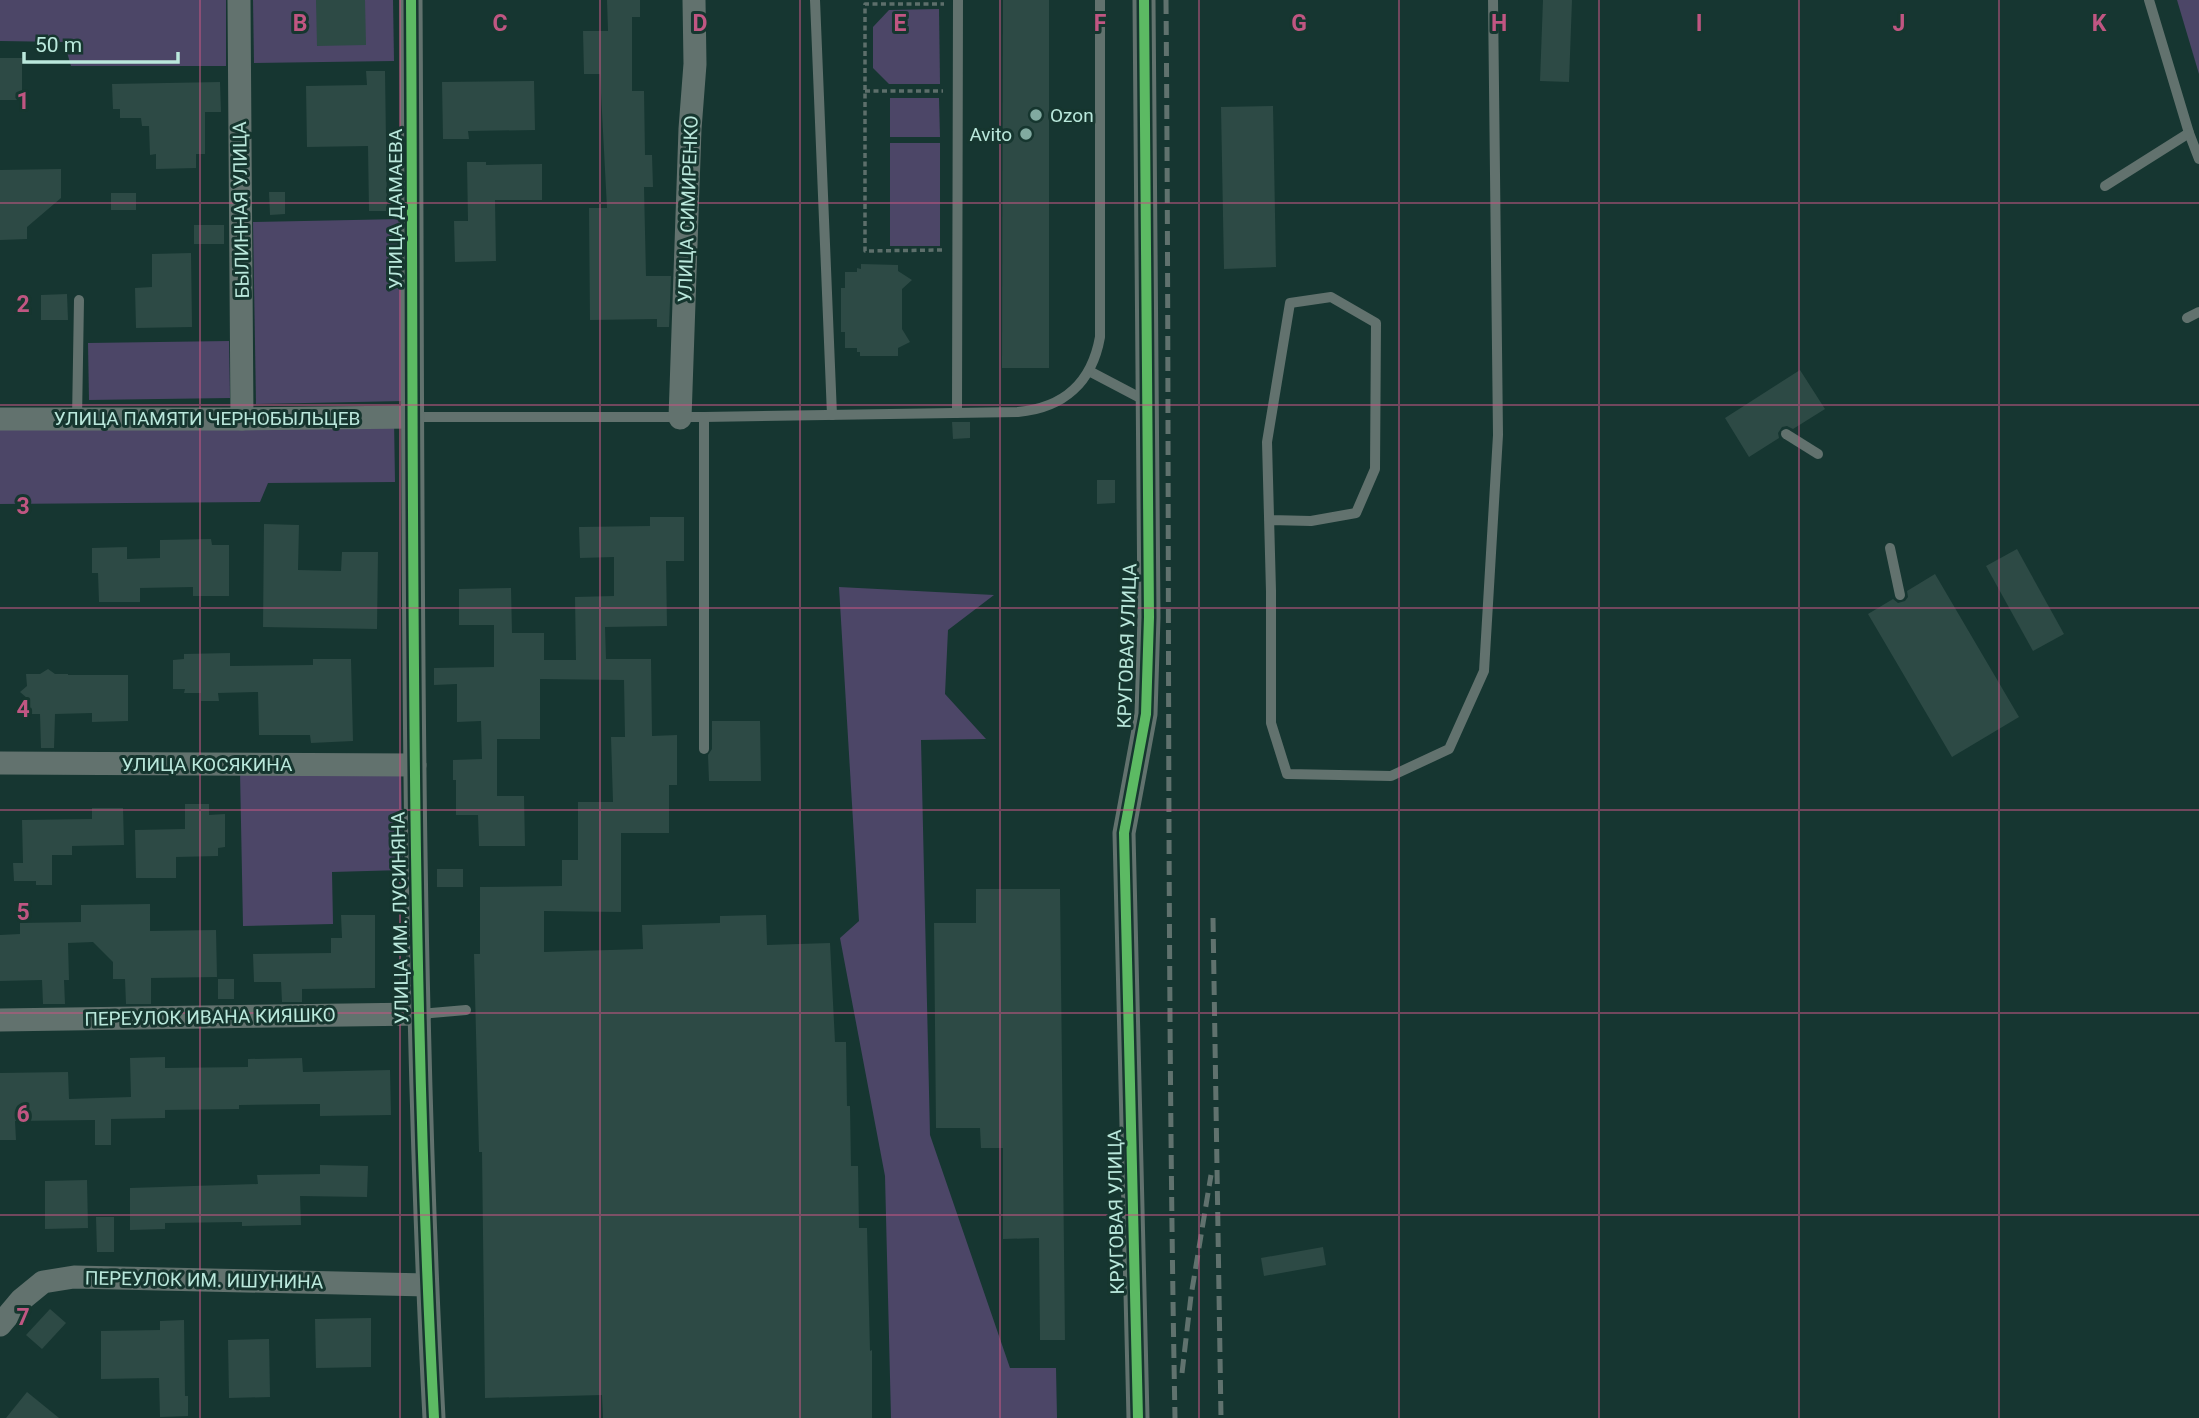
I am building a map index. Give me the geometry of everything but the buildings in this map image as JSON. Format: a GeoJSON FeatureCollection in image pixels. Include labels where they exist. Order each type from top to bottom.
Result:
{"type":"FeatureCollection","features":[{"type":"Feature","properties":{"kind":"street","name":"БЫЛИННАЯ УЛИЦА"},"geometry":{"type":"LineString","coordinates":[[239,0],[242,419]]}},
{"type":"Feature","properties":{"kind":"street","name":"УЛИЦА ДАМАЕВА"},"geometry":{"type":"LineString","coordinates":[[411,0],[414,417]]}},
{"type":"Feature","properties":{"kind":"street","name":"УЛИЦА СИМИРЕНКО"},"geometry":{"type":"LineString","coordinates":[[680,418],[690,129],[695,64],[694,0]]}},
{"type":"Feature","properties":{"kind":"street","name":"КРУГОВАЯ УЛИЦА"},"geometry":{"type":"LineString","coordinates":[[1138,1418],[1125,833],[1146,713],[1149,617],[1144,0]]}},
{"type":"Feature","properties":{"kind":"street","name":"УЛИЦА ПАМЯТИ ЧЕРНОБЫЛЬЦЕВ"},"geometry":{"type":"LineString","coordinates":[[0,419],[414,417]]}},
{"type":"Feature","properties":{"kind":"street","name":"УЛИЦА ИМ. ЛУСИНЯНА"},"geometry":{"type":"LineString","coordinates":[[414,417],[415,765],[427,1285],[434,1418]]}},
{"type":"Feature","properties":{"kind":"street","name":"УЛИЦА КОСЯКИНА"},"geometry":{"type":"LineString","coordinates":[[0,763],[415,765]]}},
{"type":"Feature","properties":{"kind":"street","name":"ПЕРЕУЛОК ИВАНА КИЯШКО"},"geometry":{"type":"LineString","coordinates":[[0,1020],[420,1014]]}},
{"type":"Feature","properties":{"kind":"street","name":"ПЕРЕУЛОК ИМ. ИШУНИНА"},"geometry":{"type":"LineString","coordinates":[[0,1325],[21,1300],[43,1282],[74,1277],[427,1285]]}},
{"type":"Feature","properties":{"kind":"lane"},"geometry":{"type":"LineString","coordinates":[[816,0],[832,415]]}},
{"type":"Feature","properties":{"kind":"lane"},"geometry":{"type":"LineString","coordinates":[[414,417],[680,418],[1018,412],[1047,407],[1072,392],[1089,371],[1100,337],[1100,0]]}},
{"type":"Feature","properties":{"kind":"lane"},"geometry":{"type":"LineString","coordinates":[[1269,520],[1311,521],[1356,513],[1375,469],[1376,324],[1331,297],[1290,303],[1267,442],[1271,723],[1287,774],[1391,776],[1449,749],[1484,671],[1498,435],[1493,0]]}},
{"type":"Feature","properties":{"kind":"lane"},"geometry":{"type":"LineString","coordinates":[[2149,0],[2199,159]]}},
{"type":"Feature","properties":{"kind":"lane"},"geometry":{"type":"LineString","coordinates":[[957,413],[958,2]]}},
{"type":"Feature","properties":{"kind":"lane"},"geometry":{"type":"LineString","coordinates":[[2105,186],[2189,132]]}},
{"type":"Feature","properties":{"kind":"lane"},"geometry":{"type":"LineString","coordinates":[[77,419],[79,300]]}},
{"type":"Feature","properties":{"kind":"lane"},"geometry":{"type":"LineString","coordinates":[[2188,318],[2199,312]]}},
{"type":"Feature","properties":{"kind":"lane"},"geometry":{"type":"LineString","coordinates":[[1089,371],[1148,402]]}},
{"type":"Feature","properties":{"kind":"lane"},"geometry":{"type":"LineString","coordinates":[[704,417],[704,749]]}},
{"type":"Feature","properties":{"kind":"lane"},"geometry":{"type":"LineString","coordinates":[[1786,434],[1818,454]]}},
{"type":"Feature","properties":{"kind":"lane"},"geometry":{"type":"LineString","coordinates":[[1890,548],[1900,595]]}},
{"type":"Feature","properties":{"kind":"lane"},"geometry":{"type":"LineString","coordinates":[[420,1014],[466,1010]]}},
{"type":"Feature","properties":{"kind":"path"},"geometry":{"type":"LineString","coordinates":[[958,2],[865,4],[866,251],[958,250]]}},
{"type":"Feature","properties":{"kind":"path"},"geometry":{"type":"LineString","coordinates":[[865,91],[958,90]]}},
{"type":"Feature","properties":{"kind":"shaded area"},"geometry":{"type":"Polygon","coordinates":[[[0,0],[226,0],[226,66],[71,66],[64,42],[0,41],[0,0]]]}},
{"type":"Feature","properties":{"kind":"shaded area"},"geometry":{"type":"Polygon","coordinates":[[[253,0],[393,0],[394,61],[254,63],[253,0]]]}},
{"type":"Feature","properties":{"kind":"shaded area"},"geometry":{"type":"Polygon","coordinates":[[[2177,0],[2199,0],[2199,74],[2177,0]]]}},
{"type":"Feature","properties":{"kind":"shaded area"},"geometry":{"type":"Polygon","coordinates":[[[939,9],[940,84],[889,84],[873,68],[873,27],[889,10],[939,9]]]}},
{"type":"Feature","properties":{"kind":"shaded area"},"geometry":{"type":"Polygon","coordinates":[[[890,98],[939,98],[940,137],[890,137],[890,98]]]}},
{"type":"Feature","properties":{"kind":"shaded area"},"geometry":{"type":"Polygon","coordinates":[[[890,143],[940,143],[940,246],[890,246],[890,143]]]}},
{"type":"Feature","properties":{"kind":"shaded area"},"geometry":{"type":"Polygon","coordinates":[[[402,219],[405,401],[256,404],[253,222],[402,219]]]}},
{"type":"Feature","properties":{"kind":"shaded area"},"geometry":{"type":"Polygon","coordinates":[[[229,341],[230,398],[89,400],[88,343],[229,341]]]}},
{"type":"Feature","properties":{"kind":"shaded area"},"geometry":{"type":"Polygon","coordinates":[[[394,419],[395,482],[268,483],[260,502],[0,504],[0,423],[394,419]]]}},
{"type":"Feature","properties":{"kind":"shaded area"},"geometry":{"type":"Polygon","coordinates":[[[839,587],[994,595],[948,630],[945,694],[986,739],[921,740],[930,1135],[1010,1368],[1056,1368],[1057,1418],[891,1418],[885,1176],[840,938],[859,921],[839,587]]]}},
{"type":"Feature","properties":{"kind":"shaded area"},"geometry":{"type":"Polygon","coordinates":[[[401,767],[403,870],[332,872],[333,924],[243,926],[240,771],[401,767]]]}},
{"type":"Feature","properties":{"kind":"railway"},"geometry":{"type":"LineString","coordinates":[[1166,0],[1170,1063],[1175,1418]]}},
{"type":"Feature","properties":{"kind":"railway"},"geometry":{"type":"LineString","coordinates":[[1213,918],[1221,1418]]}},
{"type":"Feature","properties":{"kind":"railway"},"geometry":{"type":"LineString","coordinates":[[1182,1373],[1191,1296],[1211,1175]]}},
{"type":"Feature","properties":{"kind":"cycle path"},"geometry":{"type":"LineString","coordinates":[[411,0],[417,887],[420,1064],[434,1418]]}},
{"type":"Feature","properties":{"kind":"cycle path"},"geometry":{"type":"LineString","coordinates":[[1138,1418],[1124,833],[1146,714],[1149,617],[1144,0]]}},
{"type":"Feature","properties":{"kind":"place","name":"Ozon"},"geometry":{"type":"Point","coordinates":[1036,115]}},
{"type":"Feature","properties":{"kind":"place","name":"Avito"},"geometry":{"type":"Point","coordinates":[1026,134]}}]}
